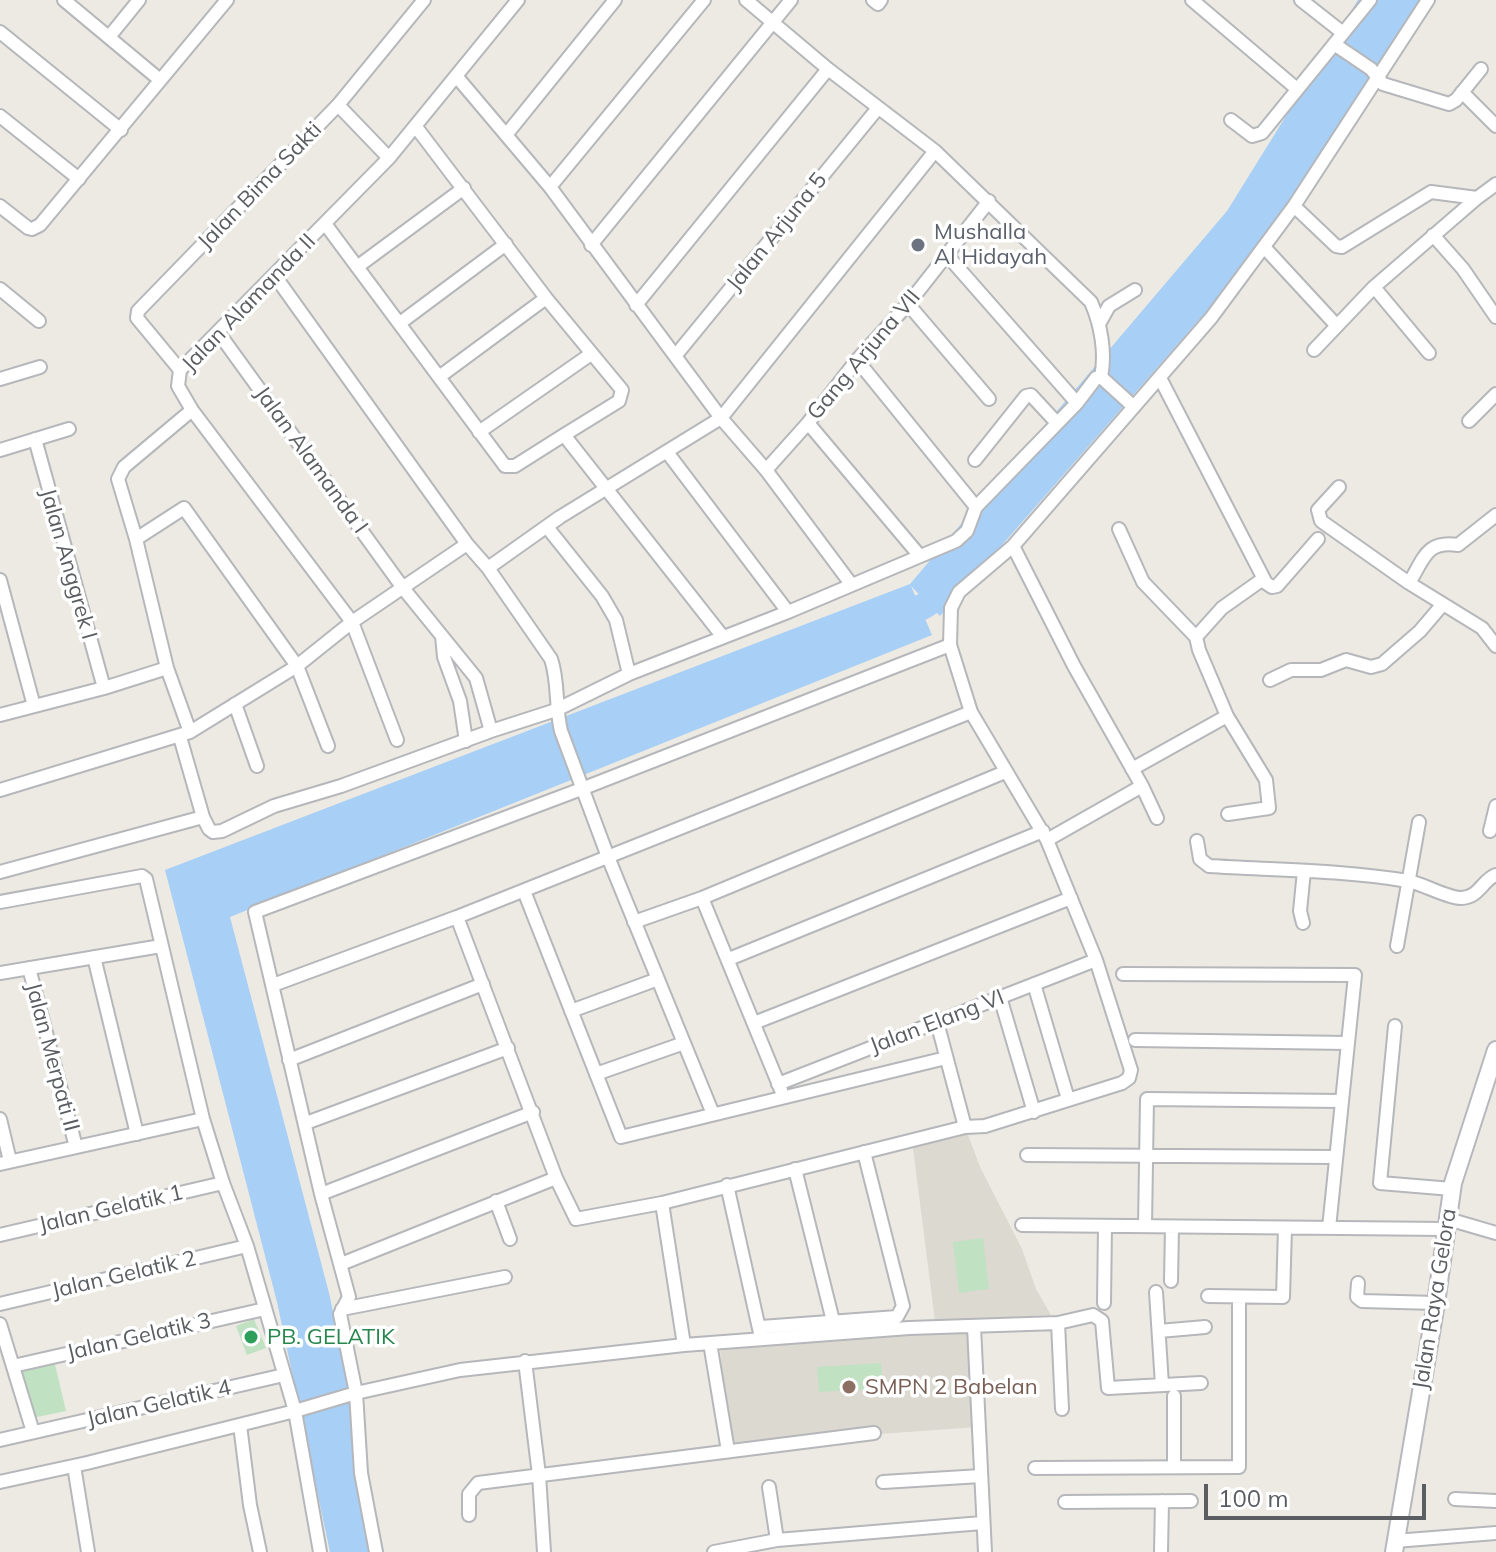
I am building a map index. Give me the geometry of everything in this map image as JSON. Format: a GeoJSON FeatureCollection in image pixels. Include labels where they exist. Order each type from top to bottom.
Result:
{"type":"FeatureCollection","features":[{"type":"Feature","properties":{"kind":"street"},"geometry":{"type":"LineString","coordinates":[[64,0],[160,80]]}},
{"type":"Feature","properties":{"kind":"street"},"geometry":{"type":"LineString","coordinates":[[109,37],[139,0]]}},
{"type":"Feature","properties":{"kind":"street"},"geometry":{"type":"LineString","coordinates":[[0,206],[24,226],[36,228],[227,0]]}},
{"type":"Feature","properties":{"kind":"street","name":"Jalan Bima Sakti"},"geometry":{"type":"LineString","coordinates":[[180,370],[137,318],[138,311],[338,105],[424,0]]}},
{"type":"Feature","properties":{"kind":"street","name":"Jalan Alamanda II"},"geometry":{"type":"LineString","coordinates":[[397,740],[352,622],[192,410],[178,386],[180,370],[389,158],[518,0]]}},
{"type":"Feature","properties":{"kind":"street"},"geometry":{"type":"LineString","coordinates":[[506,135],[615,0]]}},
{"type":"Feature","properties":{"kind":"street"},"geometry":{"type":"LineString","coordinates":[[550,187],[704,0]]}},
{"type":"Feature","properties":{"kind":"street"},"geometry":{"type":"LineString","coordinates":[[192,410],[120,471],[119,488],[136,539],[203,817],[213,832],[222,831],[274,806],[341,786],[556,710],[629,674],[788,612],[956,541],[967,531],[976,507],[1101,377],[1105,355],[1091,302],[935,151],[828,69],[746,0]]}},
{"type":"Feature","properties":{"kind":"street"},"geometry":{"type":"LineString","coordinates":[[591,245],[791,0]]}},
{"type":"Feature","properties":{"kind":"street"},"geometry":{"type":"LineString","coordinates":[[1192,0],[1297,89]]}},
{"type":"Feature","properties":{"kind":"street"},"geometry":{"type":"LineString","coordinates":[[1301,0],[1343,33]]}},
{"type":"Feature","properties":{"kind":"street"},"geometry":{"type":"LineString","coordinates":[[1231,120],[1252,136],[1258,135],[1370,0]]}},
{"type":"Feature","properties":{"kind":"street"},"geometry":{"type":"LineString","coordinates":[[457,917],[556,1178],[576,1219],[662,1203],[965,1127],[985,1126],[1122,1083],[1131,1076],[1096,960],[1045,836],[971,712],[950,645],[954,599],[1013,546],[1129,402],[1160,378],[1211,318],[1294,206],[1374,72],[1428,0]]}},
{"type":"Feature","properties":{"kind":"street"},"geometry":{"type":"LineString","coordinates":[[0,32],[121,130]]}},
{"type":"Feature","properties":{"kind":"street"},"geometry":{"type":"LineString","coordinates":[[1334,44],[1374,72],[1390,88],[1449,104],[1481,69]]}},
{"type":"Feature","properties":{"kind":"street"},"geometry":{"type":"LineString","coordinates":[[636,305],[828,69]]}},
{"type":"Feature","properties":{"kind":"street"},"geometry":{"type":"LineString","coordinates":[[457,77],[550,187],[721,418],[766,470],[851,584]]}},
{"type":"Feature","properties":{"kind":"street"},"geometry":{"type":"LineString","coordinates":[[1462,92],[1496,126]]}},
{"type":"Feature","properties":{"kind":"street"},"geometry":{"type":"LineString","coordinates":[[338,105],[389,158]]}},
{"type":"Feature","properties":{"kind":"street","name":"Jalan Arjuna 5"},"geometry":{"type":"LineString","coordinates":[[676,355],[878,108]]}},
{"type":"Feature","properties":{"kind":"street"},"geometry":{"type":"LineString","coordinates":[[0,116],[79,179]]}},
{"type":"Feature","properties":{"kind":"street"},"geometry":{"type":"LineString","coordinates":[[326,225],[505,466],[515,466],[622,398],[622,390],[546,298],[416,127]]}},
{"type":"Feature","properties":{"kind":"street"},"geometry":{"type":"LineString","coordinates":[[488,568],[547,527],[721,418],[935,151]]}},
{"type":"Feature","properties":{"kind":"street"},"geometry":{"type":"LineString","coordinates":[[1314,350],[1374,287],[1496,184]]}},
{"type":"Feature","properties":{"kind":"street"},"geometry":{"type":"LineString","coordinates":[[357,267],[464,188]]}},
{"type":"Feature","properties":{"kind":"street"},"geometry":{"type":"LineString","coordinates":[[1294,206],[1336,246],[1342,247],[1431,192],[1477,198]]}},
{"type":"Feature","properties":{"kind":"street","name":"Gang Arjuna VII"},"geometry":{"type":"LineString","coordinates":[[766,470],[908,304],[989,201]]}},
{"type":"Feature","properties":{"kind":"street"},"geometry":{"type":"LineString","coordinates":[[1433,235],[1463,269],[1496,317]]}},
{"type":"Feature","properties":{"kind":"street"},"geometry":{"type":"LineString","coordinates":[[400,323],[506,244]]}},
{"type":"Feature","properties":{"kind":"street"},"geometry":{"type":"LineString","coordinates":[[1264,247],[1337,326]]}},
{"type":"Feature","properties":{"kind":"street"},"geometry":{"type":"LineString","coordinates":[[946,254],[1077,403]]}},
{"type":"Feature","properties":{"kind":"street"},"geometry":{"type":"LineString","coordinates":[[275,276],[551,659],[561,731],[608,857],[713,1114]]}},
{"type":"Feature","properties":{"kind":"street"},"geometry":{"type":"LineString","coordinates":[[1374,287],[1429,353]]}},
{"type":"Feature","properties":{"kind":"street"},"geometry":{"type":"LineString","coordinates":[[0,289],[39,321]]}},
{"type":"Feature","properties":{"kind":"street"},"geometry":{"type":"LineString","coordinates":[[1099,324],[1109,306],[1135,290]]}},
{"type":"Feature","properties":{"kind":"street"},"geometry":{"type":"LineString","coordinates":[[439,377],[546,298]]}},
{"type":"Feature","properties":{"kind":"street"},"geometry":{"type":"LineString","coordinates":[[908,304],[989,399]]}},
{"type":"Feature","properties":{"kind":"street","name":"Jalan Alamanda I"},"geometry":{"type":"LineString","coordinates":[[218,332],[403,588],[477,681],[491,731]]}},
{"type":"Feature","properties":{"kind":"street"},"geometry":{"type":"LineString","coordinates":[[479,432],[591,354]]}},
{"type":"Feature","properties":{"kind":"street"},"geometry":{"type":"LineString","coordinates":[[857,360],[976,507]]}},
{"type":"Feature","properties":{"kind":"street"},"geometry":{"type":"LineString","coordinates":[[1,378],[40,367]]}},
{"type":"Feature","properties":{"kind":"street"},"geometry":{"type":"LineString","coordinates":[[1101,377],[1129,402]]}},
{"type":"Feature","properties":{"kind":"street"},"geometry":{"type":"LineString","coordinates":[[1160,378],[1263,579],[1272,587],[1277,586],[1318,539]]}},
{"type":"Feature","properties":{"kind":"street"},"geometry":{"type":"LineString","coordinates":[[1469,421],[1496,394]]}},
{"type":"Feature","properties":{"kind":"street"},"geometry":{"type":"LineString","coordinates":[[975,460],[1026,396],[1031,395],[1056,422]]}},
{"type":"Feature","properties":{"kind":"street"},"geometry":{"type":"LineString","coordinates":[[808,423],[919,555]]}},
{"type":"Feature","properties":{"kind":"street"},"geometry":{"type":"LineString","coordinates":[[0,450],[69,429]]}},
{"type":"Feature","properties":{"kind":"street"},"geometry":{"type":"LineString","coordinates":[[564,435],[723,637]]}},
{"type":"Feature","properties":{"kind":"street","name":"Jalan Anggrek I"},"geometry":{"type":"LineString","coordinates":[[35,439],[104,688]]}},
{"type":"Feature","properties":{"kind":"street"},"geometry":{"type":"LineString","coordinates":[[667,452],[788,612]]}},
{"type":"Feature","properties":{"kind":"street"},"geometry":{"type":"LineString","coordinates":[[1339,487],[1322,504],[1318,515],[1321,521],[1409,583],[1482,628],[1496,646]]}},
{"type":"Feature","properties":{"kind":"street"},"geometry":{"type":"LineString","coordinates":[[136,539],[184,508],[297,666],[328,746]]}},
{"type":"Feature","properties":{"kind":"street"},"geometry":{"type":"LineString","coordinates":[[1409,583],[1432,546],[1439,543],[1458,545],[1496,515]]}},
{"type":"Feature","properties":{"kind":"street"},"geometry":{"type":"LineString","coordinates":[[547,527],[602,596],[616,620],[629,674]]}},
{"type":"Feature","properties":{"kind":"street"},"geometry":{"type":"LineString","coordinates":[[1119,529],[1143,582],[1196,637],[1227,716],[1266,780],[1269,808],[1228,814]]}},
{"type":"Feature","properties":{"kind":"street"},"geometry":{"type":"LineString","coordinates":[[0,790],[185,735],[297,666],[352,622],[467,544]]}},
{"type":"Feature","properties":{"kind":"street"},"geometry":{"type":"LineString","coordinates":[[1013,546],[1080,678],[1157,818]]}},
{"type":"Feature","properties":{"kind":"street"},"geometry":{"type":"LineString","coordinates":[[1196,637],[1222,608],[1263,579]]}},
{"type":"Feature","properties":{"kind":"street"},"geometry":{"type":"LineString","coordinates":[[0,580],[34,706]]}},
{"type":"Feature","properties":{"kind":"street"},"geometry":{"type":"LineString","coordinates":[[1270,680],[1291,670],[1321,670],[1346,660],[1371,667],[1382,664],[1420,631],[1443,604]]}},
{"type":"Feature","properties":{"kind":"street"},"geometry":{"type":"LineString","coordinates":[[442,636],[444,657],[460,701],[466,741]]}},
{"type":"Feature","properties":{"kind":"street"},"geometry":{"type":"LineString","coordinates":[[376,1552],[361,1473],[356,1393],[340,1318],[349,1297],[321,1194],[255,912],[950,645]]}},
{"type":"Feature","properties":{"kind":"street"},"geometry":{"type":"LineString","coordinates":[[0,715],[167,668]]}},
{"type":"Feature","properties":{"kind":"street"},"geometry":{"type":"LineString","coordinates":[[235,704],[257,766]]}},
{"type":"Feature","properties":{"kind":"street"},"geometry":{"type":"LineString","coordinates":[[273,985],[524,891],[971,712]]}},
{"type":"Feature","properties":{"kind":"street"},"geometry":{"type":"LineString","coordinates":[[1132,769],[1227,716]]}},
{"type":"Feature","properties":{"kind":"street"},"geometry":{"type":"LineString","coordinates":[[634,922],[702,898],[1005,772]]}},
{"type":"Feature","properties":{"kind":"street"},"geometry":{"type":"LineString","coordinates":[[729,959],[1045,836],[1142,786]]}},
{"type":"Feature","properties":{"kind":"street"},"geometry":{"type":"LineString","coordinates":[[1490,831],[1496,806]]}},
{"type":"Feature","properties":{"kind":"street"},"geometry":{"type":"LineString","coordinates":[[0,872],[203,817]]}},
{"type":"Feature","properties":{"kind":"street"},"geometry":{"type":"LineString","coordinates":[[1397,946],[1419,822]]}},
{"type":"Feature","properties":{"kind":"street"},"geometry":{"type":"LineString","coordinates":[[1197,841],[1200,859],[1209,866],[1304,871],[1409,882],[1461,898],[1477,893],[1489,878],[1496,875]]}},
{"type":"Feature","properties":{"kind":"street"},"geometry":{"type":"LineString","coordinates":[[1303,923],[1300,911],[1304,871]]}},
{"type":"Feature","properties":{"kind":"street"},"geometry":{"type":"LineString","coordinates":[[0,902],[142,876],[147,883],[203,1119],[247,1246],[295,1411],[320,1552]]}},
{"type":"Feature","properties":{"kind":"street"},"geometry":{"type":"LineString","coordinates":[[524,891],[621,1137],[946,1058]]}},
{"type":"Feature","properties":{"kind":"street"},"geometry":{"type":"LineString","coordinates":[[702,898],[783,1097]]}},
{"type":"Feature","properties":{"kind":"street"},"geometry":{"type":"LineString","coordinates":[[754,1023],[1071,898]]}},
{"type":"Feature","properties":{"kind":"street"},"geometry":{"type":"LineString","coordinates":[[0,973],[161,946]]}},
{"type":"Feature","properties":{"kind":"street"},"geometry":{"type":"LineString","coordinates":[[94,957],[137,1134]]}},
{"type":"Feature","properties":{"kind":"street","name":"Jalan Elang VI"},"geometry":{"type":"LineString","coordinates":[[778,1084],[1096,960]]}},
{"type":"Feature","properties":{"kind":"street","name":"Jalan Merpati II"},"geometry":{"type":"LineString","coordinates":[[29,968],[76,1147]]}},
{"type":"Feature","properties":{"kind":"street"},"geometry":{"type":"LineString","coordinates":[[1123,974],[1355,975],[1329,1228]]}},
{"type":"Feature","properties":{"kind":"street"},"geometry":{"type":"LineString","coordinates":[[571,1011],[658,979]]}},
{"type":"Feature","properties":{"kind":"street"},"geometry":{"type":"LineString","coordinates":[[289,1060],[483,984]]}},
{"type":"Feature","properties":{"kind":"street"},"geometry":{"type":"LineString","coordinates":[[1034,984],[1068,1099]]}},
{"type":"Feature","properties":{"kind":"street"},"geometry":{"type":"LineString","coordinates":[[1000,997],[1034,1112]]}},
{"type":"Feature","properties":{"kind":"street"},"geometry":{"type":"LineString","coordinates":[[937,1022],[965,1127]]}},
{"type":"Feature","properties":{"kind":"street"},"geometry":{"type":"LineString","coordinates":[[1395,1026],[1380,1183],[1452,1189]]}},
{"type":"Feature","properties":{"kind":"street"},"geometry":{"type":"LineString","coordinates":[[1135,1040],[1348,1043]]}},
{"type":"Feature","properties":{"kind":"street"},"geometry":{"type":"LineString","coordinates":[[596,1074],[684,1043]]}},
{"type":"Feature","properties":{"kind":"street"},"geometry":{"type":"LineString","coordinates":[[306,1123],[508,1048]]}},
{"type":"Feature","properties":{"kind":"street","name":"Jalan Raya Gelora"},"geometry":{"type":"LineString","coordinates":[[1394,1547],[1436,1303],[1452,1189],[1490,1091],[1496,1050]]}},
{"type":"Feature","properties":{"kind":"street"},"geometry":{"type":"LineString","coordinates":[[1145,1226],[1147,1099],[1342,1101]]}},
{"type":"Feature","properties":{"kind":"street"},"geometry":{"type":"LineString","coordinates":[[321,1194],[533,1112]]}},
{"type":"Feature","properties":{"kind":"street"},"geometry":{"type":"LineString","coordinates":[[0,1119],[5,1162],[203,1119]]}},
{"type":"Feature","properties":{"kind":"street"},"geometry":{"type":"LineString","coordinates":[[0,1482],[460,1370],[710,1343],[833,1321],[897,1317],[902,1310],[864,1152]]}},
{"type":"Feature","properties":{"kind":"street"},"geometry":{"type":"LineString","coordinates":[[1027,1155],[1336,1157]]}},
{"type":"Feature","properties":{"kind":"street"},"geometry":{"type":"LineString","coordinates":[[795,1169],[833,1321]]}},
{"type":"Feature","properties":{"kind":"street"},"geometry":{"type":"LineString","coordinates":[[341,1264],[556,1178]]}},
{"type":"Feature","properties":{"kind":"street","name":"Jalan Gelatik 1"},"geometry":{"type":"LineString","coordinates":[[0,1235],[223,1183]]}},
{"type":"Feature","properties":{"kind":"street"},"geometry":{"type":"LineString","coordinates":[[727,1185],[760,1334]]}},
{"type":"Feature","properties":{"kind":"street"},"geometry":{"type":"LineString","coordinates":[[496,1201],[510,1239]]}},
{"type":"Feature","properties":{"kind":"street"},"geometry":{"type":"LineString","coordinates":[[662,1203],[684,1345]]}},
{"type":"Feature","properties":{"kind":"street"},"geometry":{"type":"LineString","coordinates":[[1022,1225],[1329,1228],[1447,1224],[1496,1233]]}},
{"type":"Feature","properties":{"kind":"street"},"geometry":{"type":"LineString","coordinates":[[1104,1303],[1105,1226]]}},
{"type":"Feature","properties":{"kind":"street"},"geometry":{"type":"LineString","coordinates":[[1171,1281],[1172,1227]]}},
{"type":"Feature","properties":{"kind":"street"},"geometry":{"type":"LineString","coordinates":[[1208,1296],[1283,1297],[1285,1228]]}},
{"type":"Feature","properties":{"kind":"street","name":"Jalan Gelatik 2"},"geometry":{"type":"LineString","coordinates":[[0,1304],[247,1246]]}},
{"type":"Feature","properties":{"kind":"street"},"geometry":{"type":"LineString","coordinates":[[342,1309],[505,1277]]}},
{"type":"Feature","properties":{"kind":"street"},"geometry":{"type":"LineString","coordinates":[[1358,1283],[1357,1297],[1366,1302],[1436,1303]]}},
{"type":"Feature","properties":{"kind":"street"},"geometry":{"type":"LineString","coordinates":[[1156,1292],[1162,1385]]}},
{"type":"Feature","properties":{"kind":"street"},"geometry":{"type":"LineString","coordinates":[[1035,1468],[1239,1467],[1239,1297]]}},
{"type":"Feature","properties":{"kind":"street","name":"Jalan Gelatik 3"},"geometry":{"type":"LineString","coordinates":[[13,1366],[265,1309]]}},
{"type":"Feature","properties":{"kind":"street"},"geometry":{"type":"LineString","coordinates":[[760,1334],[1058,1323],[1093,1315],[1102,1321],[1108,1388],[1201,1383]]}},
{"type":"Feature","properties":{"kind":"street"},"geometry":{"type":"LineString","coordinates":[[1058,1323],[1062,1409]]}},
{"type":"Feature","properties":{"kind":"street"},"geometry":{"type":"LineString","coordinates":[[0,1324],[33,1432]]}},
{"type":"Feature","properties":{"kind":"street"},"geometry":{"type":"LineString","coordinates":[[974,1327],[985,1552]]}},
{"type":"Feature","properties":{"kind":"street"},"geometry":{"type":"LineString","coordinates":[[1159,1331],[1205,1327]]}},
{"type":"Feature","properties":{"kind":"street"},"geometry":{"type":"LineString","coordinates":[[710,1343],[728,1451]]}},
{"type":"Feature","properties":{"kind":"street"},"geometry":{"type":"LineString","coordinates":[[525,1361],[539,1475],[544,1552]]}},
{"type":"Feature","properties":{"kind":"street","name":"Jalan Gelatik 4"},"geometry":{"type":"LineString","coordinates":[[0,1440],[284,1375]]}},
{"type":"Feature","properties":{"kind":"street"},"geometry":{"type":"LineString","coordinates":[[1174,1396],[1174,1467]]}},
{"type":"Feature","properties":{"kind":"street"},"geometry":{"type":"LineString","coordinates":[[240,1425],[250,1505],[260,1552]]}},
{"type":"Feature","properties":{"kind":"street"},"geometry":{"type":"LineString","coordinates":[[469,1515],[469,1494],[478,1483],[874,1433]]}},
{"type":"Feature","properties":{"kind":"street"},"geometry":{"type":"LineString","coordinates":[[74,1466],[88,1552]]}},
{"type":"Feature","properties":{"kind":"street"},"geometry":{"type":"LineString","coordinates":[[883,1482],[981,1476]]}},
{"type":"Feature","properties":{"kind":"street"},"geometry":{"type":"LineString","coordinates":[[769,1487],[777,1540]]}},
{"type":"Feature","properties":{"kind":"street"},"geometry":{"type":"LineString","coordinates":[[1455,1499],[1496,1501]]}},
{"type":"Feature","properties":{"kind":"street"},"geometry":{"type":"LineString","coordinates":[[1161,1552],[1162,1501]]}},
{"type":"Feature","properties":{"kind":"street"},"geometry":{"type":"LineString","coordinates":[[1065,1502],[1191,1501]]}},
{"type":"Feature","properties":{"kind":"street"},"geometry":{"type":"LineString","coordinates":[[714,1552],[777,1540],[982,1523]]}},
{"type":"Feature","properties":{"kind":"street"},"geometry":{"type":"LineString","coordinates":[[1394,1547],[1496,1533]]}},
{"type":"Feature","properties":{"kind":"shaded area","name":"SMPN 2 Babelan"},"geometry":{"type":"Polygon","coordinates":[[[967,1132],[980,1167],[1022,1249],[1036,1289],[1051,1315],[935,1321],[913,1148],[967,1132]]]}},
{"type":"Feature","properties":{"kind":"shaded area","name":"SMPN 2 Babelan"},"geometry":{"type":"Polygon","coordinates":[[[970,1329],[977,1427],[727,1445],[720,1347],[970,1329]]]}},
{"type":"Feature","properties":{"kind":"green space"},"geometry":{"type":"Polygon","coordinates":[[[983,1238],[989,1289],[959,1293],[953,1242],[983,1238]]]}},
{"type":"Feature","properties":{"kind":"green space","name":"PB. GELATIK"},"geometry":{"type":"Polygon","coordinates":[[[254,1319],[266,1348],[247,1355],[236,1326],[254,1319]]]}},
{"type":"Feature","properties":{"kind":"green space"},"geometry":{"type":"Polygon","coordinates":[[[54,1360],[66,1411],[32,1418],[19,1369],[54,1360]]]}},
{"type":"Feature","properties":{"kind":"green space"},"geometry":{"type":"Polygon","coordinates":[[[881,1363],[883,1388],[819,1392],[817,1367],[881,1363]]]}},
{"type":"Feature","properties":{"kind":"water"},"geometry":{"type":"Polygon","coordinates":[[[1358,0],[1435,0],[1275,233],[940,616],[911,586],[932,635],[230,917],[329,1293],[384,1552],[330,1552],[277,1302],[165,870],[910,584],[1227,211],[1358,0]]]}},
{"type":"Feature","properties":{"kind":"waterway"},"geometry":{"type":"LineString","coordinates":[[887,620],[924,606],[955,580]]}},
{"type":"Feature","properties":{"kind":"place","name":"Mushalla Al Hidayah"},"geometry":{"type":"Point","coordinates":[918,245]}},
{"type":"Feature","properties":{"kind":"place","name":"PB. GELATIK"},"geometry":{"type":"Point","coordinates":[251,1337]}},
{"type":"Feature","properties":{"kind":"place","name":"SMPN 2 Babelan"},"geometry":{"type":"Point","coordinates":[849,1387]}}]}
